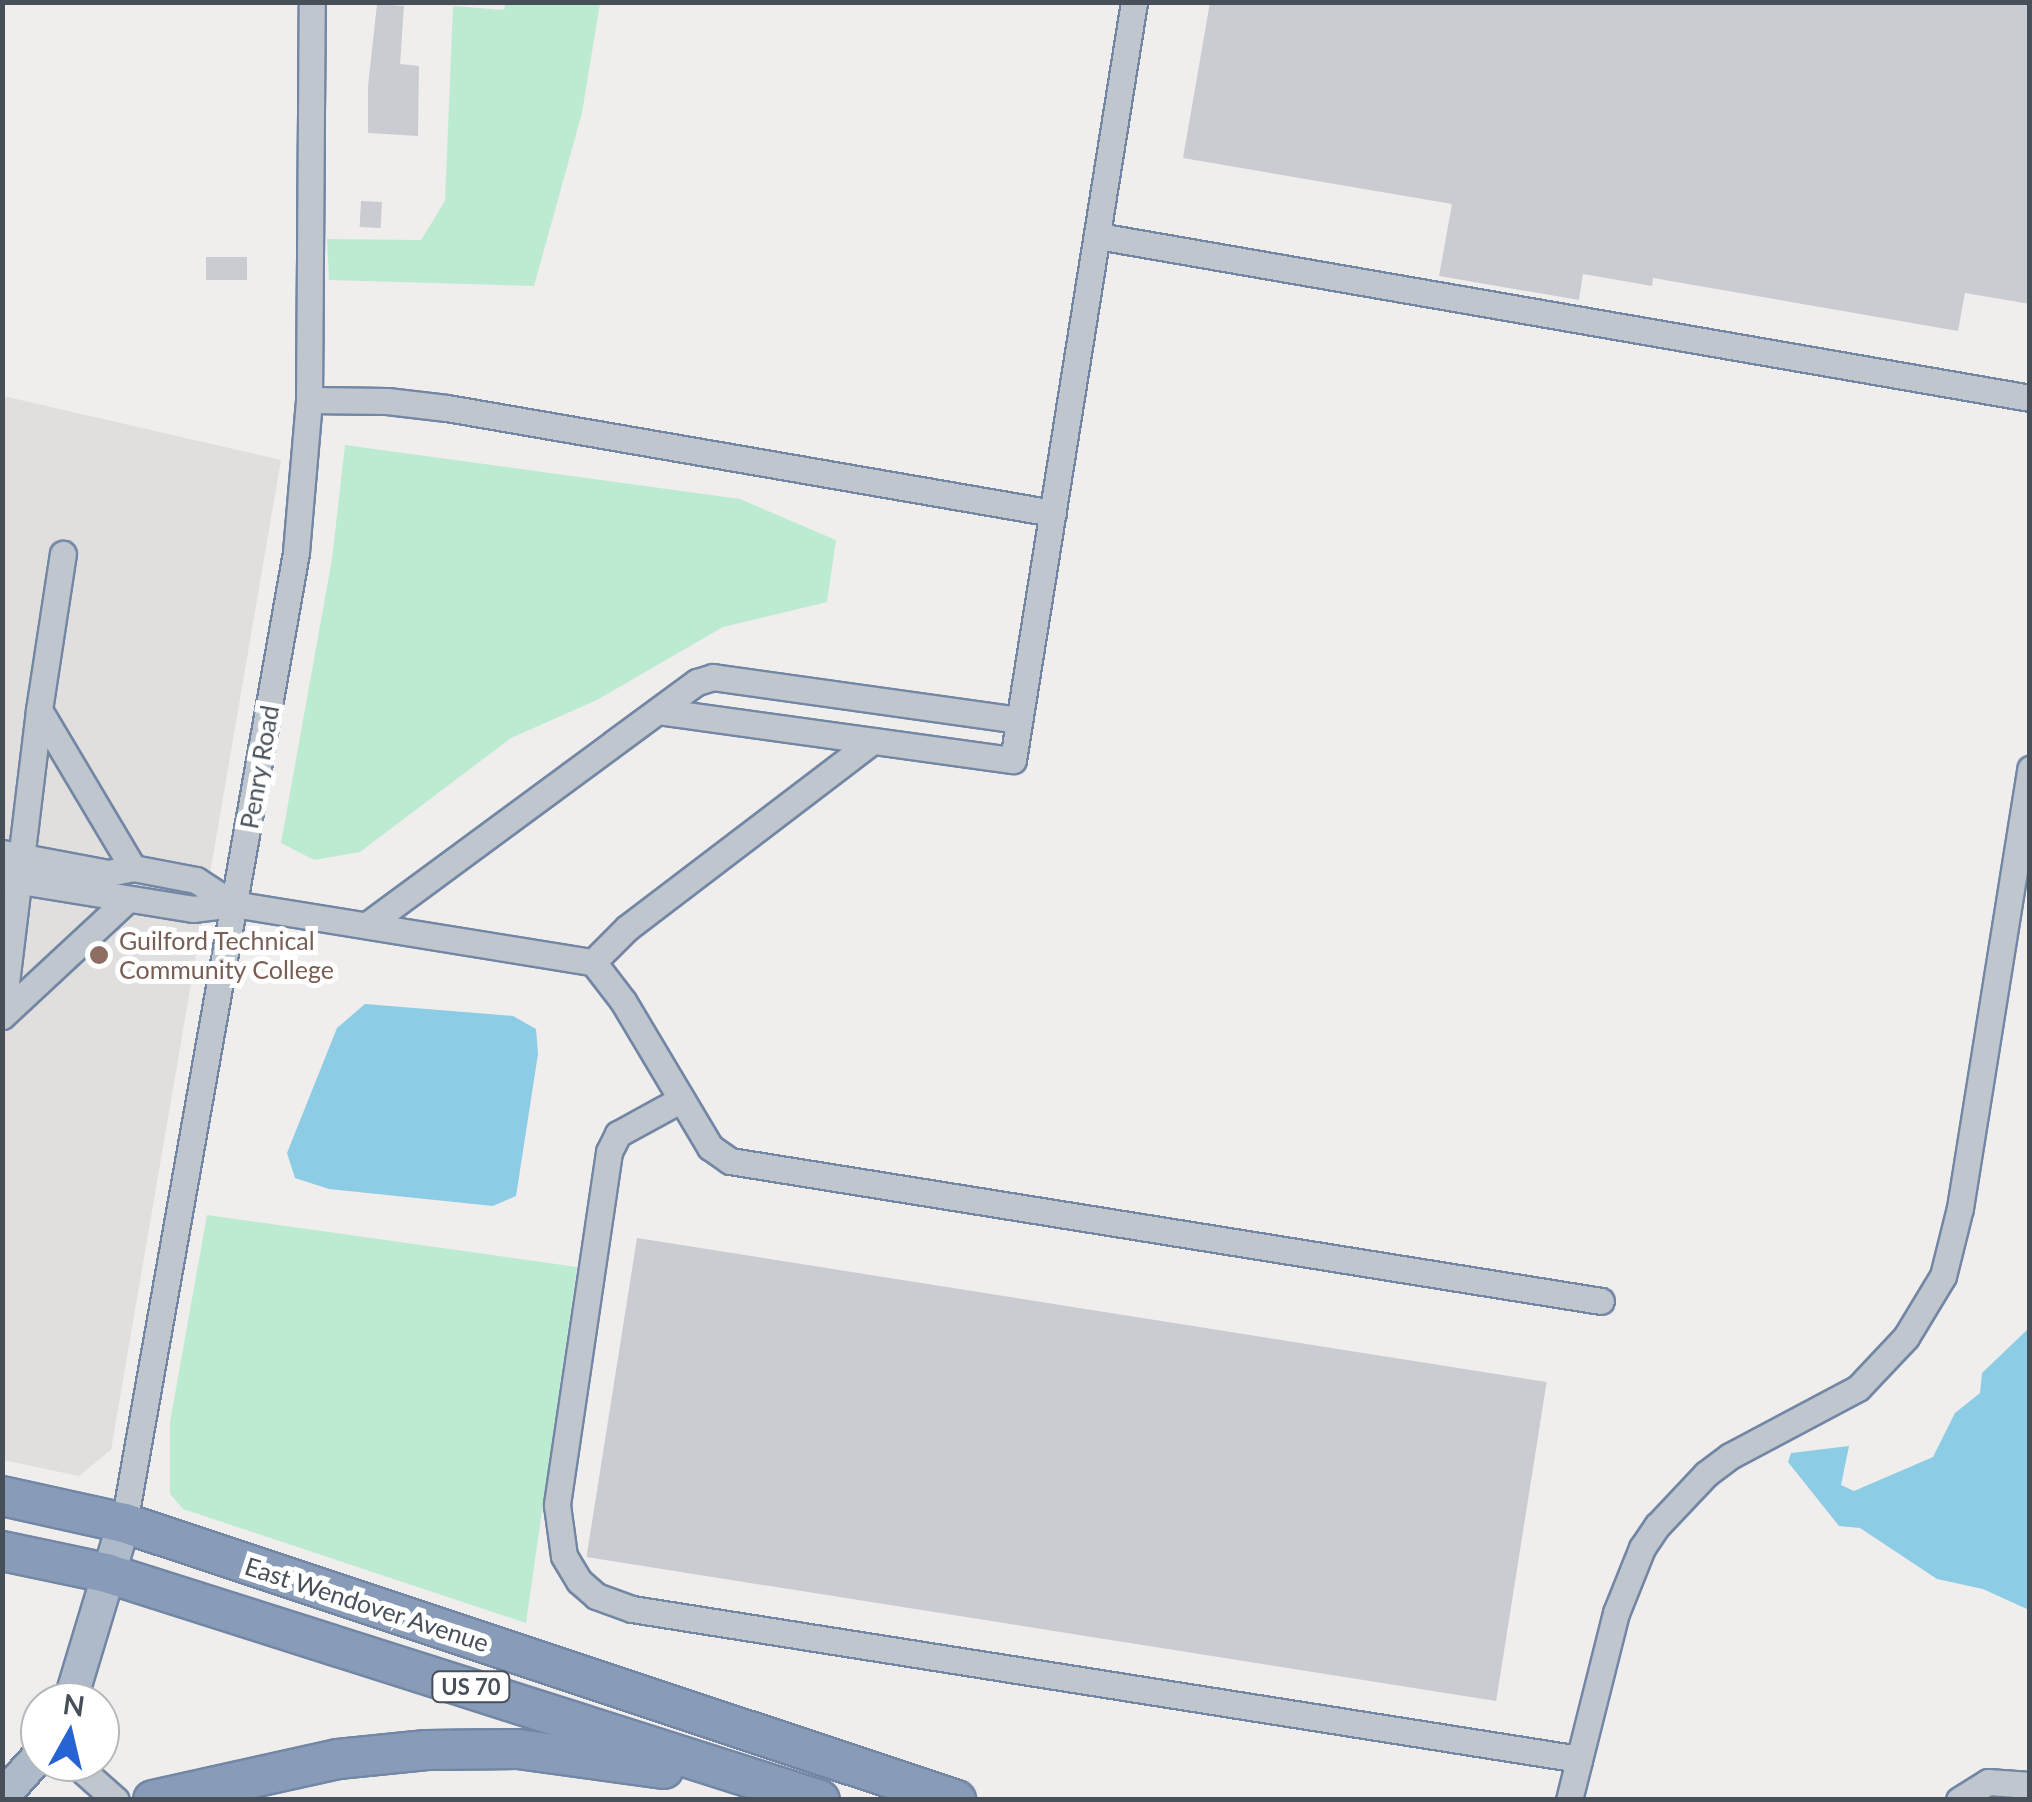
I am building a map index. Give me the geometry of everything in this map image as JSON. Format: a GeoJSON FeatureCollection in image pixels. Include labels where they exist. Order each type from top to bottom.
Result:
{"type":"FeatureCollection","features":[{"type":"Feature","properties":{"kind":"highway","name":"East Wendover Avenue"},"geometry":{"type":"LineString","coordinates":[[2,1496],[124,1524],[956,1800]]}},
{"type":"Feature","properties":{"kind":"highway","name":"East Wendover Avenue"},"geometry":{"type":"LineString","coordinates":[[2,1551],[114,1576],[814,1798]]}},
{"type":"Feature","properties":{"kind":"highway"},"geometry":{"type":"LineString","coordinates":[[153,1800],[338,1759],[472,1749],[616,1760],[814,1798]]}},
{"type":"Feature","properties":{"kind":"main road"},"geometry":{"type":"LineString","coordinates":[[97,1682],[124,1524]]}},
{"type":"Feature","properties":{"kind":"main road"},"geometry":{"type":"LineString","coordinates":[[77,1682],[114,1576]]}},
{"type":"Feature","properties":{"kind":"main road"},"geometry":{"type":"LineString","coordinates":[[2,1797],[20,1777]]}},
{"type":"Feature","properties":{"kind":"street","name":"Penry Road"},"geometry":{"type":"LineString","coordinates":[[124,1524],[296,552],[309,400],[312,2]]}},
{"type":"Feature","properties":{"kind":"street"},"geometry":{"type":"LineString","coordinates":[[658,711],[1013,760],[1134,2]]}},
{"type":"Feature","properties":{"kind":"street"},"geometry":{"type":"LineString","coordinates":[[1098,236],[2030,398]]}},
{"type":"Feature","properties":{"kind":"street"},"geometry":{"type":"LineString","coordinates":[[309,400],[388,401],[447,408],[1053,512]]}},
{"type":"Feature","properties":{"kind":"street"},"geometry":{"type":"LineString","coordinates":[[2,1016],[11,867],[63,554]]}},
{"type":"Feature","properties":{"kind":"street"},"geometry":{"type":"LineString","coordinates":[[366,925],[697,682],[713,677],[1018,720]]}},
{"type":"Feature","properties":{"kind":"street"},"geometry":{"type":"LineString","coordinates":[[39,710],[133,868]]}},
{"type":"Feature","properties":{"kind":"street"},"geometry":{"type":"LineString","coordinates":[[593,962],[627,928],[870,743]]}},
{"type":"Feature","properties":{"kind":"street"},"geometry":{"type":"LineString","coordinates":[[1569,1800],[1616,1613],[1642,1548],[1657,1526],[1706,1474],[1730,1456],[1858,1388],[1906,1338],[1942,1276],[1960,1208],[2030,769]]}},
{"type":"Feature","properties":{"kind":"street"},"geometry":{"type":"LineString","coordinates":[[11,867],[108,873],[133,868],[196,880],[234,904]]}},
{"type":"Feature","properties":{"kind":"street"},"geometry":{"type":"LineString","coordinates":[[11,867],[128,899],[194,908],[234,904],[593,962],[623,1001],[710,1147],[730,1161],[1601,1301]]}},
{"type":"Feature","properties":{"kind":"street"},"geometry":{"type":"LineString","coordinates":[[2,1016],[128,899]]}},
{"type":"Feature","properties":{"kind":"street"},"geometry":{"type":"LineString","coordinates":[[680,1100],[618,1134],[609,1152],[557,1505],[564,1556],[579,1581],[596,1596],[632,1609],[1579,1760]]}},
{"type":"Feature","properties":{"kind":"street"},"geometry":{"type":"LineString","coordinates":[[96,1782],[116,1800]]}},
{"type":"Feature","properties":{"kind":"street"},"geometry":{"type":"LineString","coordinates":[[1959,1800],[1988,1782],[2030,1785]]}},
{"type":"Feature","properties":{"kind":"shaded area","name":"Guilford Technical Community College"},"geometry":{"type":"Polygon","coordinates":[[[3,396],[281,460],[111,1450],[79,1476],[3,1460],[3,396]]]}},
{"type":"Feature","properties":{"kind":"green space"},"geometry":{"type":"Polygon","coordinates":[[[506,2],[600,3],[582,113],[534,286],[329,280],[327,239],[421,240],[445,201],[453,6],[504,10],[506,2]]]}},
{"type":"Feature","properties":{"kind":"green space"},"geometry":{"type":"Polygon","coordinates":[[[345,445],[740,499],[836,540],[827,602],[723,627],[597,700],[511,738],[360,852],[314,860],[281,843],[332,559],[345,445]]]}},
{"type":"Feature","properties":{"kind":"green space"},"geometry":{"type":"Polygon","coordinates":[[[207,1215],[577,1267],[526,1623],[183,1509],[170,1494],[170,1422],[207,1215]]]}},
{"type":"Feature","properties":{"kind":"water"},"geometry":{"type":"Polygon","coordinates":[[[365,1004],[513,1016],[536,1029],[538,1054],[516,1196],[493,1206],[329,1189],[295,1178],[287,1153],[337,1028],[365,1004]]]}},
{"type":"Feature","properties":{"kind":"water"},"geometry":{"type":"Polygon","coordinates":[[[2029,1328],[2029,1610],[1983,1589],[1937,1579],[1860,1528],[1839,1526],[1788,1462],[1791,1453],[1849,1446],[1841,1485],[1854,1491],[1933,1457],[1955,1413],[1980,1393],[1982,1373],[2029,1328]]]}},
{"type":"Feature","properties":{"kind":"building"},"geometry":{"type":"Polygon","coordinates":[[[1210,2],[2030,2],[2030,304],[1965,293],[1958,331],[1653,278],[1652,286],[1583,274],[1579,300],[1439,276],[1452,204],[1183,158],[1210,2]]]}},
{"type":"Feature","properties":{"kind":"building"},"geometry":{"type":"Polygon","coordinates":[[[377,4],[404,6],[400,64],[419,66],[418,136],[368,133],[368,86],[377,4]]]}},
{"type":"Feature","properties":{"kind":"building"},"geometry":{"type":"Polygon","coordinates":[[[361,201],[382,202],[381,228],[360,227],[361,201]]]}},
{"type":"Feature","properties":{"kind":"building"},"geometry":{"type":"Polygon","coordinates":[[[206,257],[247,257],[247,280],[206,280],[206,257]]]}},
{"type":"Feature","properties":{"kind":"building"},"geometry":{"type":"Polygon","coordinates":[[[637,1238],[1547,1382],[1496,1701],[586,1557],[637,1238]]]}},
{"type":"Feature","properties":{"kind":"place","name":"Guilford Technical Community College"},"geometry":{"type":"Point","coordinates":[99,955]}}]}
